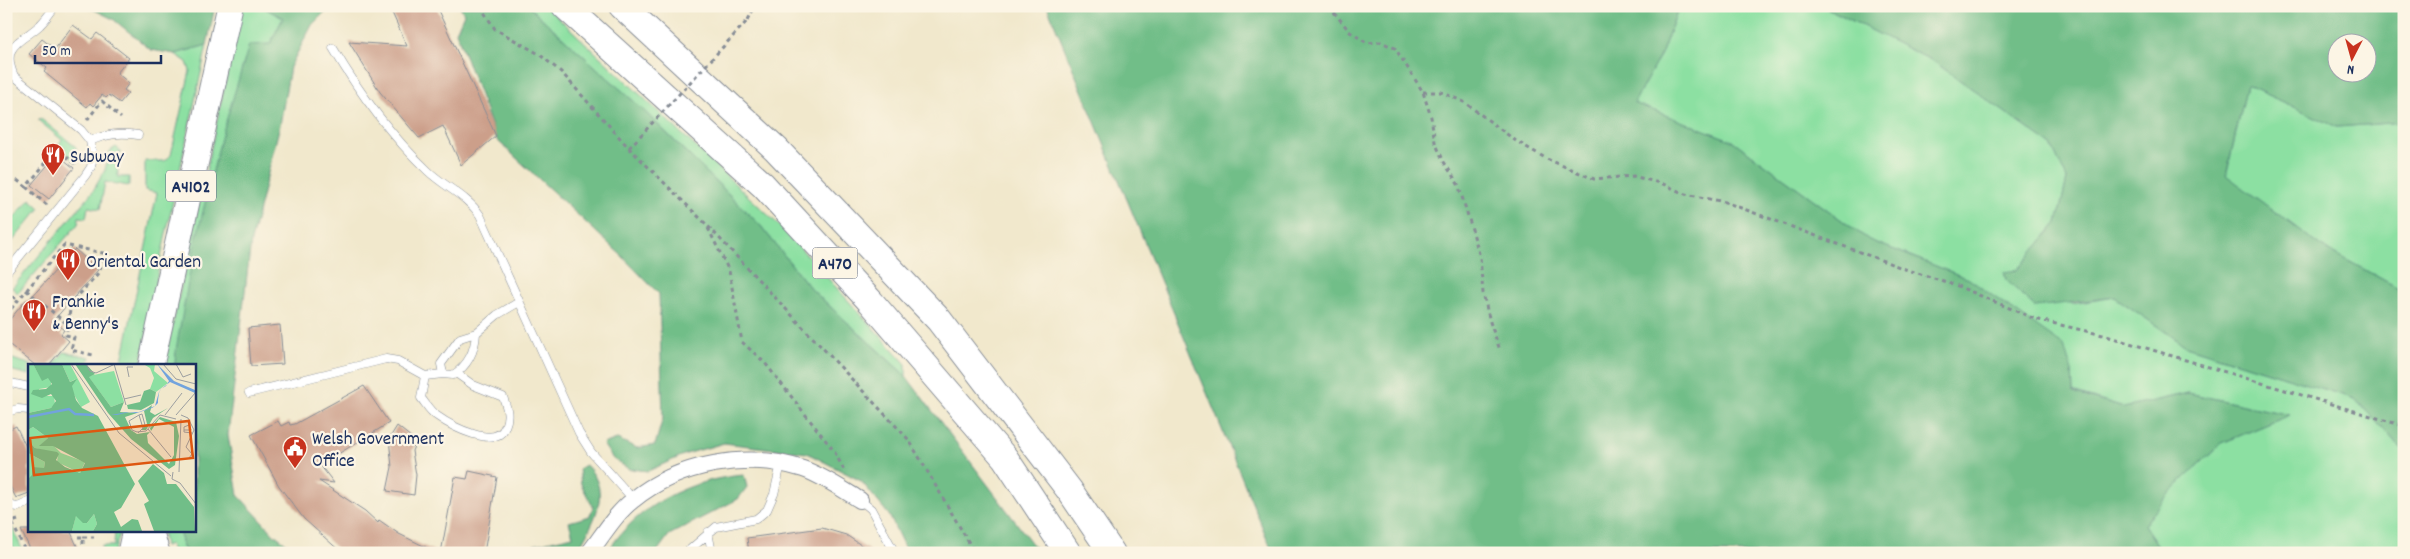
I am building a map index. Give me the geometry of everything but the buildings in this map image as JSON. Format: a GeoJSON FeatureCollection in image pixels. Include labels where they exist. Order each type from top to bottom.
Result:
{"type":"FeatureCollection","features":[{"type":"Feature","properties":{"kind":"highway","name":"A470"},"geometry":{"type":"LineString","coordinates":[[565,6],[763,185],[864,294],[1005,458],[1068,553]]}},
{"type":"Feature","properties":{"kind":"highway","name":"A470"},"geometry":{"type":"LineString","coordinates":[[622,6],[776,149],[939,320],[1070,491],[1112,553]]}},
{"type":"Feature","properties":{"kind":"main road","name":"A4102"},"geometry":{"type":"LineString","coordinates":[[151,364],[230,6]]}},
{"type":"Feature","properties":{"kind":"main road"},"geometry":{"type":"LineString","coordinates":[[130,553],[135,532]]}},
{"type":"Feature","properties":{"kind":"main road"},"geometry":{"type":"LineString","coordinates":[[151,532],[157,553]]}},
{"type":"Feature","properties":{"kind":"street"},"geometry":{"type":"LineString","coordinates":[[589,553],[615,517],[633,500],[659,482],[707,465],[737,460],[781,464],[804,469],[860,500]]}},
{"type":"Feature","properties":{"kind":"lane"},"geometry":{"type":"LineString","coordinates":[[6,273],[91,167],[90,141],[81,130],[14,76],[8,66],[8,56],[12,45],[40,25],[56,6]]}},
{"type":"Feature","properties":{"kind":"lane"},"geometry":{"type":"LineString","coordinates":[[333,48],[382,122],[431,173],[472,204],[480,215],[579,433],[591,452],[633,500]]}},
{"type":"Feature","properties":{"kind":"lane"},"geometry":{"type":"LineString","coordinates":[[90,141],[109,134],[138,135]]}},
{"type":"Feature","properties":{"kind":"lane"},"geometry":{"type":"LineString","coordinates":[[443,374],[441,364],[460,338],[476,333],[497,315],[519,302]]}},
{"type":"Feature","properties":{"kind":"lane"},"geometry":{"type":"LineString","coordinates":[[249,393],[386,359],[398,361],[425,376],[453,375],[473,354],[476,333]]}},
{"type":"Feature","properties":{"kind":"lane"},"geometry":{"type":"LineString","coordinates":[[425,376],[421,398],[434,415],[478,436],[495,437],[503,433],[508,421],[508,411],[503,397],[473,385],[456,373]]}},
{"type":"Feature","properties":{"kind":"lane"},"geometry":{"type":"LineString","coordinates":[[6,382],[28,387]]}},
{"type":"Feature","properties":{"kind":"lane"},"geometry":{"type":"LineString","coordinates":[[6,412],[18,409],[28,410]]}},
{"type":"Feature","properties":{"kind":"lane"},"geometry":{"type":"LineString","coordinates":[[686,553],[716,527],[756,519],[768,510],[781,464]]}},
{"type":"Feature","properties":{"kind":"lane"},"geometry":{"type":"LineString","coordinates":[[6,499],[12,506],[28,502]]}},
{"type":"Feature","properties":{"kind":"lane"},"geometry":{"type":"LineString","coordinates":[[860,500],[871,509],[895,553]]}},
{"type":"Feature","properties":{"kind":"lane"},"geometry":{"type":"LineString","coordinates":[[708,532],[712,553]]}},
{"type":"Feature","properties":{"kind":"path"},"geometry":{"type":"LineString","coordinates":[[480,6],[495,30],[539,54],[561,72],[629,148],[707,225],[909,440],[975,553]]}},
{"type":"Feature","properties":{"kind":"path"},"geometry":{"type":"LineString","coordinates":[[629,148],[748,20],[755,6]]}},
{"type":"Feature","properties":{"kind":"path"},"geometry":{"type":"LineString","coordinates":[[1329,6],[1350,32],[1367,43],[1381,42],[1395,48],[1423,92],[1431,117],[1435,142],[1444,162],[1458,184],[1469,219],[1480,258],[1483,294],[1500,350]]}},
{"type":"Feature","properties":{"kind":"path"},"geometry":{"type":"LineString","coordinates":[[1423,92],[1440,92],[1464,102],[1516,141],[1580,174],[1594,179],[1632,176],[1663,184],[1685,194],[1725,202],[1904,269],[1953,284],[2035,319],[2103,335],[2404,426]]}},
{"type":"Feature","properties":{"kind":"path"},"geometry":{"type":"LineString","coordinates":[[87,120],[102,101],[121,118]]}},
{"type":"Feature","properties":{"kind":"path"},"geometry":{"type":"LineString","coordinates":[[26,187],[57,150],[78,166]]}},
{"type":"Feature","properties":{"kind":"path"},"geometry":{"type":"LineString","coordinates":[[17,180],[47,205]]}},
{"type":"Feature","properties":{"kind":"path"},"geometry":{"type":"LineString","coordinates":[[707,225],[729,271],[742,342],[765,362],[834,451],[860,500]]}},
{"type":"Feature","properties":{"kind":"path"},"geometry":{"type":"LineString","coordinates":[[6,315],[64,245],[104,253],[100,271],[71,304],[66,335],[74,337],[71,350],[93,355]]}},
{"type":"Feature","properties":{"kind":"path"},"geometry":{"type":"LineString","coordinates":[[26,290],[68,324]]}},
{"type":"Feature","properties":{"kind":"path"},"geometry":{"type":"LineString","coordinates":[[7,291],[18,300]]}},
{"type":"Feature","properties":{"kind":"path"},"geometry":{"type":"LineString","coordinates":[[6,525],[19,519]]}},
{"type":"Feature","properties":{"kind":"path"},"geometry":{"type":"LineString","coordinates":[[12,522],[26,553]]}},
{"type":"Feature","properties":{"kind":"path"},"geometry":{"type":"LineString","coordinates":[[78,537],[94,537]]}},
{"type":"Feature","properties":{"kind":"path"},"geometry":{"type":"LineString","coordinates":[[83,537],[83,553]]}},
{"type":"Feature","properties":{"kind":"green space"},"geometry":{"type":"Polygon","coordinates":[[[87,6],[215,6],[207,45],[175,54],[151,50],[113,19],[87,6]]]}},
{"type":"Feature","properties":{"kind":"green space"},"geometry":{"type":"Polygon","coordinates":[[[242,6],[261,6],[283,18],[270,44],[176,350],[175,364],[164,364],[242,6]]]}},
{"type":"Feature","properties":{"kind":"green space"},"geometry":{"type":"Polygon","coordinates":[[[261,6],[331,6],[312,25],[290,67],[280,125],[251,241],[228,435],[238,495],[274,534],[299,553],[187,553],[183,547],[179,532],[195,532],[195,364],[175,364],[195,244],[221,138],[249,45],[270,44],[283,18],[261,6]]]}},
{"type":"Feature","properties":{"kind":"green space"},"geometry":{"type":"Polygon","coordinates":[[[460,6],[528,6],[639,106],[760,225],[811,289],[906,376],[1039,553],[907,553],[889,515],[861,481],[807,453],[724,443],[686,454],[648,471],[629,469],[613,459],[603,444],[617,439],[637,448],[655,445],[663,418],[659,294],[621,255],[497,140],[456,32],[464,14],[460,6]]]}},
{"type":"Feature","properties":{"kind":"green space"},"geometry":{"type":"Polygon","coordinates":[[[528,6],[546,6],[783,229],[906,364],[906,376],[811,289],[760,225],[639,106],[528,6]]]}},
{"type":"Feature","properties":{"kind":"green space"},"geometry":{"type":"Polygon","coordinates":[[[1047,6],[1679,6],[1662,52],[1634,103],[1733,141],[1869,240],[1969,279],[2064,346],[2072,371],[2073,393],[2124,408],[2188,393],[2290,415],[2222,443],[2171,491],[2144,525],[2163,553],[1273,553],[1047,6]]]}},
{"type":"Feature","properties":{"kind":"green space"},"geometry":{"type":"Polygon","coordinates":[[[1679,6],[1823,6],[1933,61],[2051,145],[2067,179],[2057,223],[2017,270],[2072,304],[2115,297],[2186,346],[2355,399],[2404,451],[2404,553],[2163,553],[2144,525],[2171,491],[2222,443],[2289,415],[2188,393],[2124,408],[2073,392],[2072,371],[1969,279],[1869,240],[1733,141],[1633,103],[1662,52],[1679,6]]]}},
{"type":"Feature","properties":{"kind":"green space"},"geometry":{"type":"Polygon","coordinates":[[[1823,6],[2404,6],[2404,122],[2337,127],[2247,85],[2226,175],[2322,247],[2404,291],[2404,451],[2355,399],[2186,346],[2115,297],[2035,307],[2006,280],[2004,272],[2017,270],[2057,223],[2067,179],[2051,145],[1933,61],[1823,6]]]}},
{"type":"Feature","properties":{"kind":"green space"},"geometry":{"type":"Polygon","coordinates":[[[207,45],[159,266],[141,364],[121,364],[157,193],[145,190],[145,161],[165,161],[171,155],[190,71],[187,62],[175,54],[207,45]]]}},
{"type":"Feature","properties":{"kind":"green space"},"geometry":{"type":"Polygon","coordinates":[[[2247,85],[2337,127],[2404,122],[2404,291],[2322,247],[2226,176],[2247,85]]]}},
{"type":"Feature","properties":{"kind":"green space"},"geometry":{"type":"Polygon","coordinates":[[[41,119],[76,147],[77,163],[56,146],[62,140],[38,120],[41,119]]]}},
{"type":"Feature","properties":{"kind":"green space"},"geometry":{"type":"Polygon","coordinates":[[[116,147],[122,152],[117,153],[118,177],[129,177],[129,186],[105,182],[100,209],[88,207],[86,218],[79,217],[78,224],[18,293],[12,288],[93,191],[105,170],[110,151],[116,147]]]}},
{"type":"Feature","properties":{"kind":"green space"},"geometry":{"type":"Polygon","coordinates":[[[30,199],[40,208],[6,249],[6,227],[30,199]]]}},
{"type":"Feature","properties":{"kind":"green space"},"geometry":{"type":"Polygon","coordinates":[[[64,352],[90,357],[87,364],[54,364],[64,352]]]}},
{"type":"Feature","properties":{"kind":"green space"},"geometry":{"type":"Polygon","coordinates":[[[6,357],[29,364],[28,375],[6,369],[6,357]]]}},
{"type":"Feature","properties":{"kind":"green space"},"geometry":{"type":"Polygon","coordinates":[[[586,465],[594,476],[598,487],[598,509],[576,553],[534,553],[534,545],[573,536],[569,522],[590,516],[593,507],[581,484],[579,469],[586,465]]]}},
{"type":"Feature","properties":{"kind":"green space"},"geometry":{"type":"Polygon","coordinates":[[[744,475],[747,487],[738,499],[669,535],[656,553],[607,553],[619,536],[633,522],[648,509],[666,498],[704,482],[744,475]]]}},
{"type":"Feature","properties":{"kind":"green space"},"geometry":{"type":"Polygon","coordinates":[[[11,525],[24,553],[16,553],[6,531],[6,528],[11,525]]]}},
{"type":"Feature","properties":{"kind":"green space"},"geometry":{"type":"Polygon","coordinates":[[[115,532],[120,532],[114,553],[102,553],[102,546],[114,546],[115,532]]]}},
{"type":"Feature","properties":{"kind":"green space"},"geometry":{"type":"Polygon","coordinates":[[[162,532],[179,532],[183,547],[187,553],[174,553],[170,544],[165,546],[162,532]]]}},
{"type":"Feature","properties":{"kind":"place","name":"Subway"},"geometry":{"type":"Point","coordinates":[53,176]}},
{"type":"Feature","properties":{"kind":"place","name":"Oriental Garden"},"geometry":{"type":"Point","coordinates":[68,281]}},
{"type":"Feature","properties":{"kind":"place","name":"Frankie & Benny's"},"geometry":{"type":"Point","coordinates":[34,332]}},
{"type":"Feature","properties":{"kind":"place","name":"Welsh Government Office"},"geometry":{"type":"Point","coordinates":[295,469]}}]}
